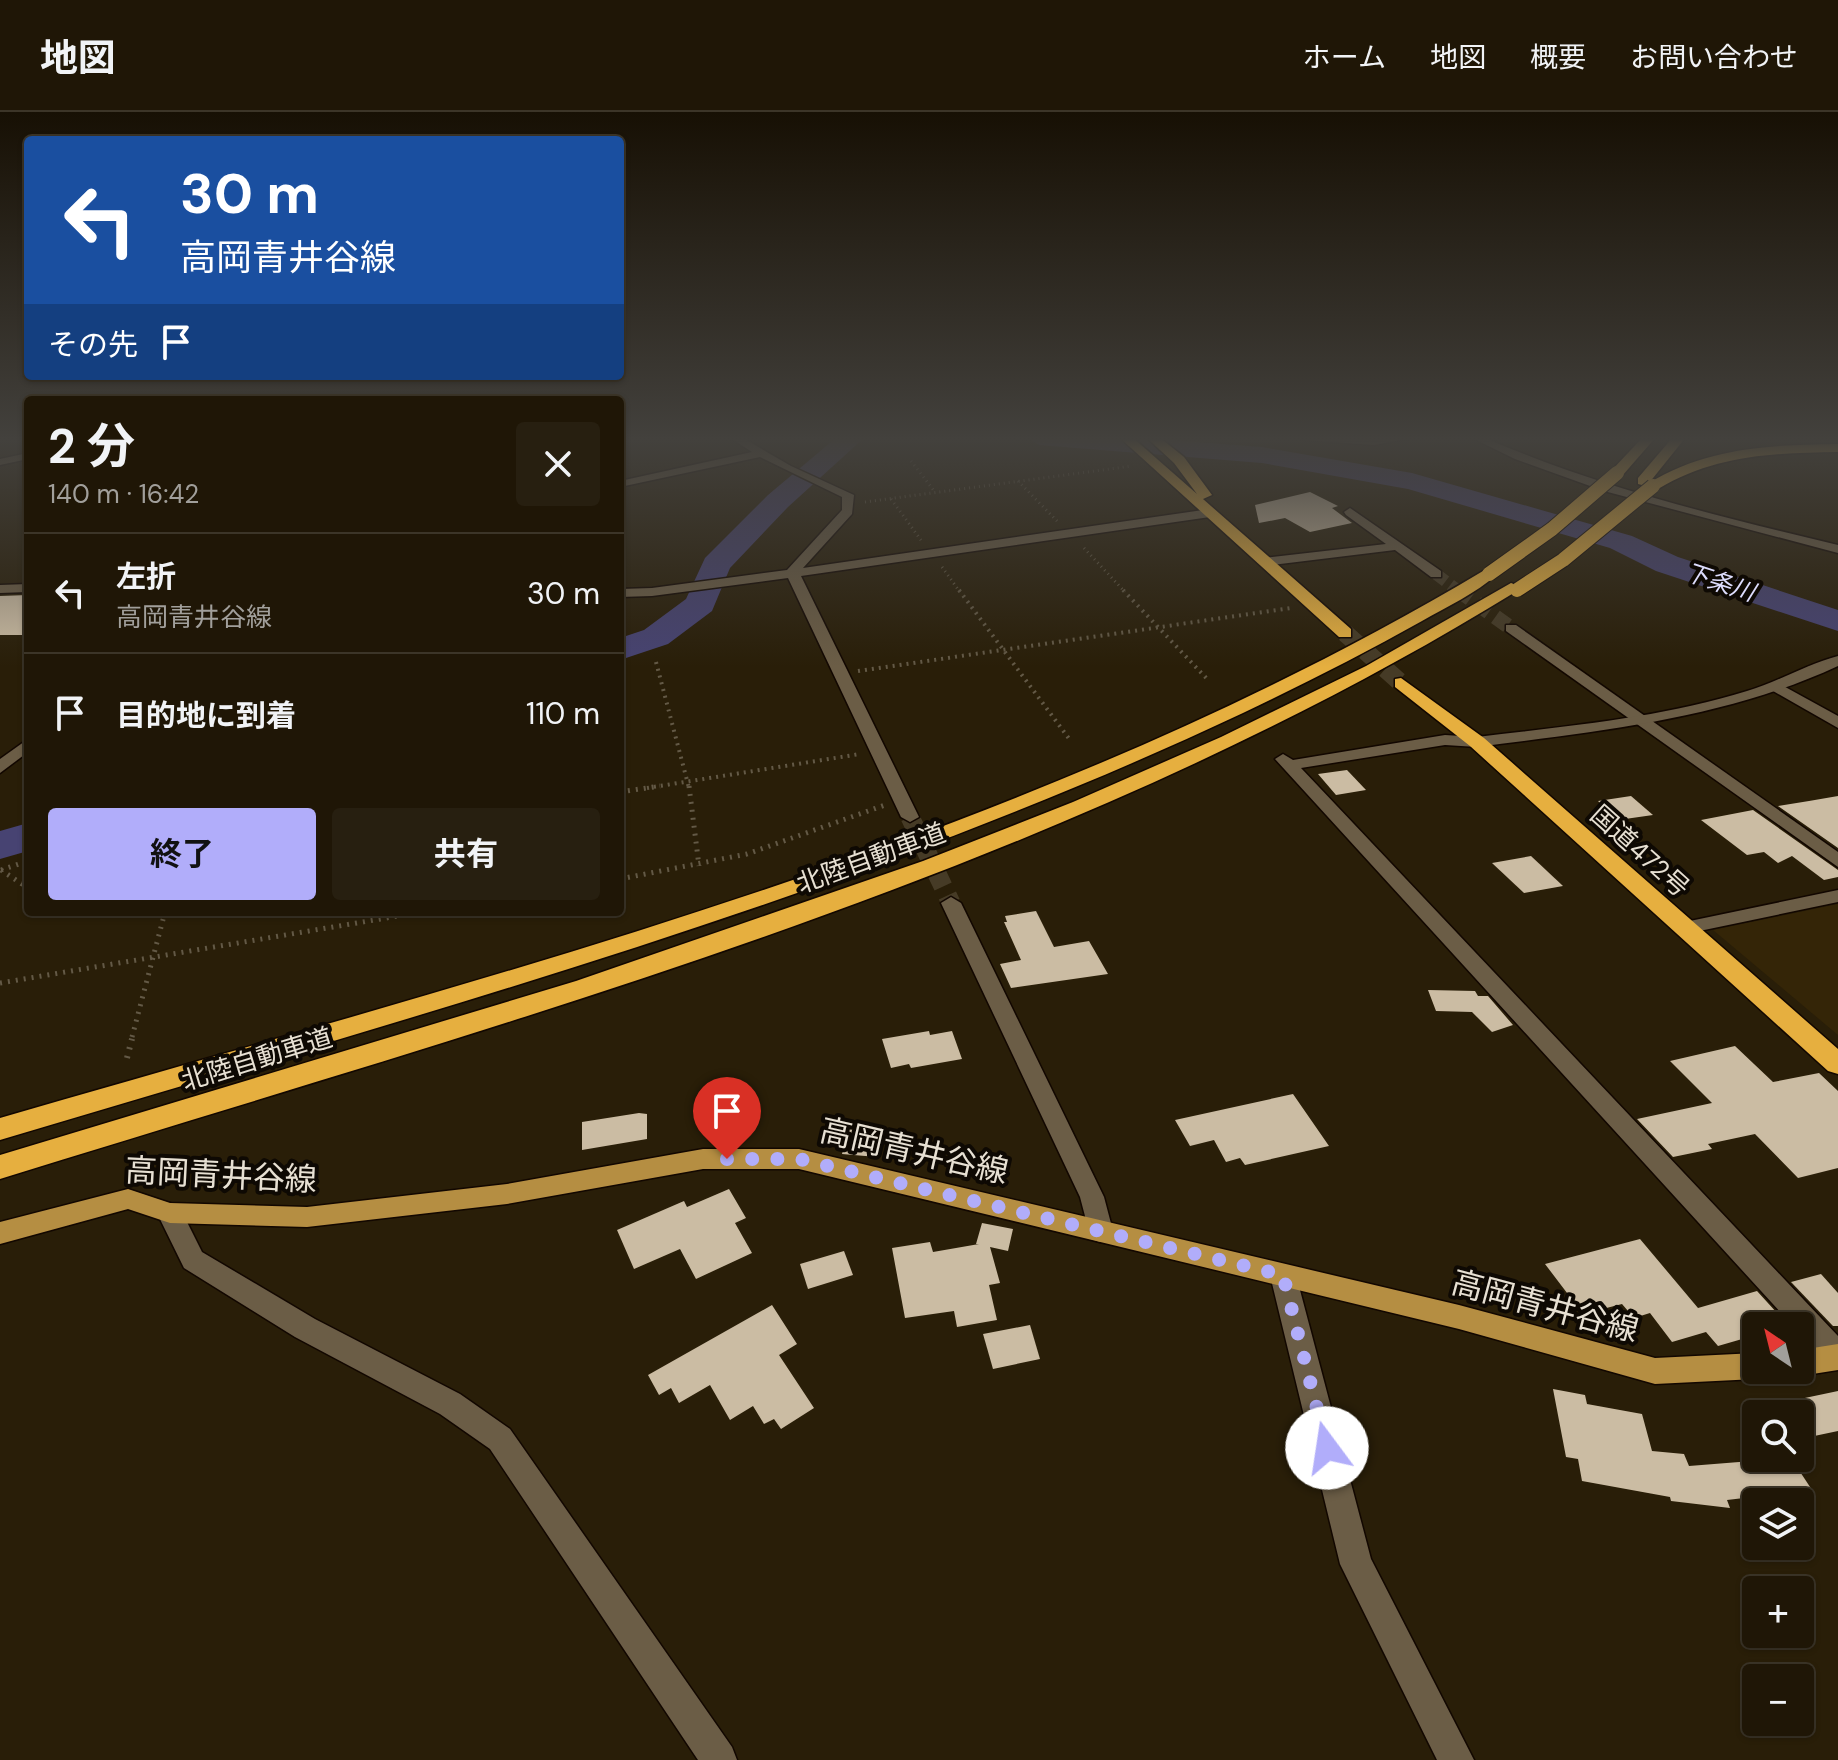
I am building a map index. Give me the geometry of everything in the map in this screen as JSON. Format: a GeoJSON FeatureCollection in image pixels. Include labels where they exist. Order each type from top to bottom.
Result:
{"type":"FeatureCollection","features":[{"type":"Feature","properties":{"kind":"highway"},"geometry":{"type":"LineString","coordinates":[[1211,514],[1345,633]]}},
{"type":"Feature","properties":{"kind":"highway","name":"北陸自動車道"},"geometry":{"type":"LineString","coordinates":[[0,1129],[519,974],[864,861],[1013,804],[1215,720],[1374,641],[1489,574],[1569,514]]}},
{"type":"Feature","properties":{"kind":"highway","name":"北陸自動車道"},"geometry":{"type":"LineString","coordinates":[[0,1167],[525,1006],[873,888],[1022,831],[1244,736],[1349,683],[1563,560],[1614,514]]}},
{"type":"Feature","properties":{"kind":"highway","name":"国道472号"},"geometry":{"type":"LineString","coordinates":[[1401,683],[1477,742],[1838,1064]]}},
{"type":"Feature","properties":{"kind":"main road","name":"高岡青井谷線"},"geometry":{"type":"LineString","coordinates":[[0,1233],[128,1199],[170,1213],[307,1217],[507,1194],[703,1159],[799,1159],[1459,1317],[1655,1371],[1742,1367]]}},
{"type":"Feature","properties":{"kind":"main road"},"geometry":{"type":"LineString","coordinates":[[1814,1360],[1838,1356]]}},
{"type":"Feature","properties":{"kind":"street"},"geometry":{"type":"LineString","coordinates":[[792,572],[845,514]]}},
{"type":"Feature","properties":{"kind":"street"},"geometry":{"type":"LineString","coordinates":[[624,593],[688,588],[1204,514]]}},
{"type":"Feature","properties":{"kind":"street"},"geometry":{"type":"LineString","coordinates":[[1353,514],[1436,574]]}},
{"type":"Feature","properties":{"kind":"street"},"geometry":{"type":"LineString","coordinates":[[1689,514],[1838,549]]}},
{"type":"Feature","properties":{"kind":"street"},"geometry":{"type":"LineString","coordinates":[[1263,562],[1399,546]]}},
{"type":"Feature","properties":{"kind":"street"},"geometry":{"type":"LineString","coordinates":[[792,572],[910,817]]}},
{"type":"Feature","properties":{"kind":"street"},"geometry":{"type":"LineString","coordinates":[[0,589],[24,588]]}},
{"type":"Feature","properties":{"kind":"street"},"geometry":{"type":"LineString","coordinates":[[1511,628],[1838,861]]}},
{"type":"Feature","properties":{"kind":"street"},"geometry":{"type":"LineString","coordinates":[[1838,660],[1778,688],[1638,718],[1477,742],[1445,740],[1287,762],[1838,1356]]}},
{"type":"Feature","properties":{"kind":"street"},"geometry":{"type":"LineString","coordinates":[[1778,688],[1838,723]]}},
{"type":"Feature","properties":{"kind":"street"},"geometry":{"type":"LineString","coordinates":[[0,768],[24,747]]}},
{"type":"Feature","properties":{"kind":"street"},"geometry":{"type":"LineString","coordinates":[[1685,928],[1838,896]]}},
{"type":"Feature","properties":{"kind":"street"},"geometry":{"type":"LineString","coordinates":[[951,903],[1092,1197],[1100,1231]]}},
{"type":"Feature","properties":{"kind":"street"},"geometry":{"type":"LineString","coordinates":[[170,1213],[193,1260],[305,1328],[450,1404],[500,1439],[719,1760]]}},
{"type":"Feature","properties":{"kind":"street"},"geometry":{"type":"LineString","coordinates":[[1283,1275],[1356,1564],[1456,1760]]}},
{"type":"Feature","properties":{"kind":"path"},"geometry":{"type":"LineString","coordinates":[[902,514],[1070,740]]}},
{"type":"Feature","properties":{"kind":"path"},"geometry":{"type":"LineString","coordinates":[[1051,514],[1209,681]]}},
{"type":"Feature","properties":{"kind":"path"},"geometry":{"type":"LineString","coordinates":[[841,674],[1312,605]]}},
{"type":"Feature","properties":{"kind":"path"},"geometry":{"type":"LineString","coordinates":[[656,662],[688,781],[699,866]]}},
{"type":"Feature","properties":{"kind":"path"},"geometry":{"type":"LineString","coordinates":[[624,791],[878,751]]}},
{"type":"Feature","properties":{"kind":"path"},"geometry":{"type":"LineString","coordinates":[[624,878],[699,866],[747,854],[901,799]]}},
{"type":"Feature","properties":{"kind":"path"},"geometry":{"type":"LineString","coordinates":[[1,870],[24,862]]}},
{"type":"Feature","properties":{"kind":"path"},"geometry":{"type":"LineString","coordinates":[[1,870],[24,884]]}},
{"type":"Feature","properties":{"kind":"path"},"geometry":{"type":"LineString","coordinates":[[127,1058],[164,916]]}},
{"type":"Feature","properties":{"kind":"path"},"geometry":{"type":"LineString","coordinates":[[0,983],[398,916]]}},
{"type":"Feature","properties":{"kind":"shaded area"},"geometry":{"type":"Polygon","coordinates":[[[1838,904],[1838,1035],[1713,930],[1838,904]]]}},
{"type":"Feature","properties":{"kind":"building"},"geometry":{"type":"Polygon","coordinates":[[[1257,514],[1340,514],[1352,523],[1310,532],[1285,518],[1259,523],[1257,514]]]}},
{"type":"Feature","properties":{"kind":"building"},"geometry":{"type":"Polygon","coordinates":[[[24,595],[24,635],[0,635],[0,596],[24,595]]]}},
{"type":"Feature","properties":{"kind":"building"},"geometry":{"type":"Polygon","coordinates":[[[1347,770],[1366,790],[1336,795],[1318,774],[1347,770]]]}},
{"type":"Feature","properties":{"kind":"building"},"geometry":{"type":"Polygon","coordinates":[[[1631,796],[1653,815],[1618,820],[1598,801],[1631,796]]]}},
{"type":"Feature","properties":{"kind":"building"},"geometry":{"type":"Polygon","coordinates":[[[1838,796],[1838,848],[1778,806],[1809,801],[1838,796]]]}},
{"type":"Feature","properties":{"kind":"building"},"geometry":{"type":"Polygon","coordinates":[[[1753,810],[1838,870],[1838,877],[1824,880],[1792,856],[1778,863],[1764,852],[1747,855],[1701,820],[1753,810]]]}},
{"type":"Feature","properties":{"kind":"building"},"geometry":{"type":"Polygon","coordinates":[[[1531,856],[1563,886],[1524,893],[1492,863],[1531,856]]]}},
{"type":"Feature","properties":{"kind":"building"},"geometry":{"type":"Polygon","coordinates":[[[1036,911],[1054,947],[1089,941],[1108,974],[1011,988],[1000,964],[1021,960],[1004,922],[1007,922],[1005,916],[1036,911]]]}},
{"type":"Feature","properties":{"kind":"building"},"geometry":{"type":"Polygon","coordinates":[[[1428,990],[1475,991],[1478,996],[1488,996],[1513,1025],[1492,1032],[1472,1012],[1436,1011],[1428,990]]]}},
{"type":"Feature","properties":{"kind":"building"},"geometry":{"type":"Polygon","coordinates":[[[929,1031],[930,1035],[952,1031],[962,1059],[911,1068],[909,1064],[891,1068],[882,1039],[929,1031]]]}},
{"type":"Feature","properties":{"kind":"building"},"geometry":{"type":"Polygon","coordinates":[[[1735,1046],[1773,1082],[1819,1073],[1838,1091],[1838,1168],[1798,1178],[1755,1134],[1708,1144],[1712,1149],[1673,1157],[1637,1119],[1712,1103],[1670,1061],[1735,1046]]]}},
{"type":"Feature","properties":{"kind":"building"},"geometry":{"type":"Polygon","coordinates":[[[1293,1094],[1329,1146],[1245,1165],[1240,1158],[1226,1162],[1214,1140],[1190,1146],[1175,1120],[1293,1094]]]}},
{"type":"Feature","properties":{"kind":"building"},"geometry":{"type":"Polygon","coordinates":[[[647,1114],[647,1139],[582,1150],[582,1122],[647,1114]]]}},
{"type":"Feature","properties":{"kind":"building"},"geometry":{"type":"Polygon","coordinates":[[[848,1129],[882,1132],[877,1157],[842,1154],[848,1129]]]}},
{"type":"Feature","properties":{"kind":"building"},"geometry":{"type":"Polygon","coordinates":[[[729,1189],[746,1218],[735,1223],[752,1253],[696,1279],[680,1249],[634,1269],[617,1230],[684,1201],[687,1207],[729,1189]]]}},
{"type":"Feature","properties":{"kind":"building"},"geometry":{"type":"Polygon","coordinates":[[[982,1223],[1013,1229],[1008,1251],[990,1247],[1000,1283],[989,1285],[997,1320],[957,1327],[954,1311],[905,1318],[892,1248],[930,1242],[933,1252],[979,1244],[976,1244],[982,1223]]]}},
{"type":"Feature","properties":{"kind":"building"},"geometry":{"type":"Polygon","coordinates":[[[1640,1239],[1698,1308],[1757,1291],[1776,1312],[1742,1312],[1742,1339],[1718,1346],[1706,1332],[1672,1342],[1650,1313],[1634,1318],[1622,1304],[1583,1314],[1545,1264],[1640,1239]]]}},
{"type":"Feature","properties":{"kind":"building"},"geometry":{"type":"Polygon","coordinates":[[[844,1251],[853,1275],[808,1289],[800,1264],[844,1251]]]}},
{"type":"Feature","properties":{"kind":"building"},"geometry":{"type":"Polygon","coordinates":[[[1821,1274],[1838,1293],[1838,1326],[1833,1326],[1791,1282],[1821,1274]]]}},
{"type":"Feature","properties":{"kind":"building"},"geometry":{"type":"Polygon","coordinates":[[[772,1305],[797,1344],[779,1355],[814,1408],[781,1429],[774,1419],[764,1424],[753,1406],[730,1420],[710,1385],[679,1403],[671,1388],[659,1395],[648,1375],[772,1305]]]}},
{"type":"Feature","properties":{"kind":"building"},"geometry":{"type":"Polygon","coordinates":[[[1030,1325],[1040,1359],[993,1369],[983,1334],[1030,1325]]]}},
{"type":"Feature","properties":{"kind":"building"},"geometry":{"type":"Polygon","coordinates":[[[1553,1389],[1585,1395],[1587,1404],[1642,1414],[1652,1451],[1684,1454],[1689,1466],[1742,1462],[1742,1472],[1800,1472],[1811,1488],[1742,1488],[1742,1498],[1727,1500],[1730,1508],[1671,1501],[1670,1497],[1582,1481],[1578,1459],[1566,1457],[1553,1389]]]}},
{"type":"Feature","properties":{"kind":"building"},"geometry":{"type":"Polygon","coordinates":[[[1838,1391],[1838,1431],[1814,1436],[1814,1400],[1800,1399],[1838,1391]]]}},
{"type":"Feature","properties":{"kind":"waterway"},"geometry":{"type":"LineString","coordinates":[[624,648],[656,637],[700,604],[716,565],[765,514]]}},
{"type":"Feature","properties":{"kind":"waterway","name":"下条川"},"geometry":{"type":"LineString","coordinates":[[1525,514],[1621,542],[1667,564],[1838,621]]}},
{"type":"Feature","properties":{"kind":"waterway"},"geometry":{"type":"LineString","coordinates":[[0,846],[24,837]]}},
{"type":"Feature","properties":{"kind":"tunnel"},"geometry":{"type":"LineString","coordinates":[[1436,574],[1460,592]]}},
{"type":"Feature","properties":{"kind":"tunnel"},"geometry":{"type":"LineString","coordinates":[[1458,590],[1511,628]]}},
{"type":"Feature","properties":{"kind":"tunnel"},"geometry":{"type":"LineString","coordinates":[[1345,633],[1401,683]]}},
{"type":"Feature","properties":{"kind":"tunnel"},"geometry":{"type":"LineString","coordinates":[[910,817],[951,903]]}},
{"type":"Feature","properties":{"kind":"route"},"geometry":{"type":"LineString","coordinates":[[727,1159],[799,1159],[928,1191],[1006,1206],[1283,1275],[1327,1448]]}}]}
